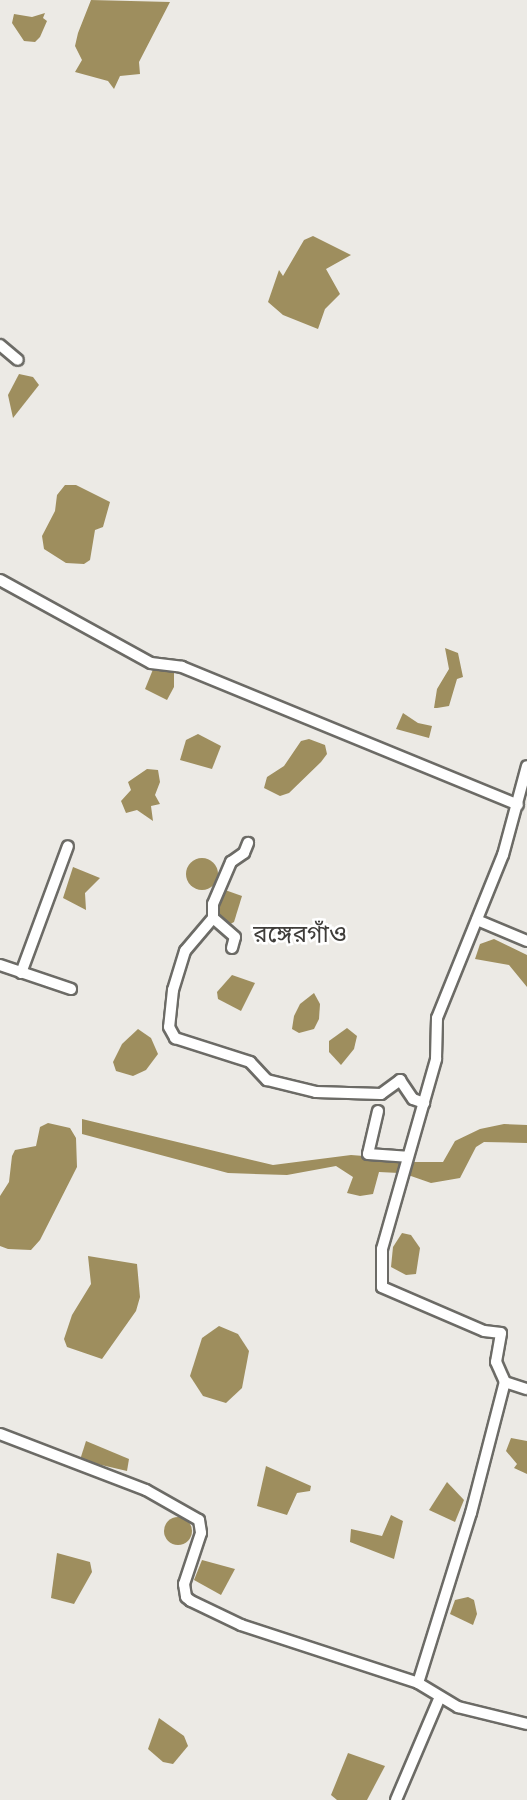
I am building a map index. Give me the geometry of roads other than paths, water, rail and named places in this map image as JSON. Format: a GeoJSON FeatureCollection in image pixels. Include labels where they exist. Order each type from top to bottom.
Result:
{"type":"FeatureCollection","features":[{"type":"Feature","properties":{"kind":"street"},"geometry":{"type":"LineString","coordinates":[[0,345],[18,360]]}},
{"type":"Feature","properties":{"kind":"street"},"geometry":{"type":"LineString","coordinates":[[0,580],[151,663],[182,667],[517,805]]}},
{"type":"Feature","properties":{"kind":"street"},"geometry":{"type":"LineString","coordinates":[[418,1683],[471,1513],[505,1382],[496,1362],[501,1332],[484,1331],[382,1287],[386,1224],[436,1059],[437,1018],[477,920],[517,805],[527,766]]}},
{"type":"Feature","properties":{"kind":"street"},"geometry":{"type":"LineString","coordinates":[[232,948],[235,937],[214,918],[213,904],[225,874],[248,843]]}},
{"type":"Feature","properties":{"kind":"street"},"geometry":{"type":"LineString","coordinates":[[22,973],[68,846]]}},
{"type":"Feature","properties":{"kind":"street"},"geometry":{"type":"LineString","coordinates":[[214,918],[185,951],[173,990],[169,1027],[175,1038],[250,1062],[267,1080],[316,1092],[381,1094],[400,1080],[413,1099],[424,1102]]}},
{"type":"Feature","properties":{"kind":"street"},"geometry":{"type":"LineString","coordinates":[[477,920],[527,941]]}},
{"type":"Feature","properties":{"kind":"street"},"geometry":{"type":"LineString","coordinates":[[0,965],[71,989]]}},
{"type":"Feature","properties":{"kind":"street"},"geometry":{"type":"LineString","coordinates":[[378,1111],[368,1154],[407,1157]]}},
{"type":"Feature","properties":{"kind":"street"},"geometry":{"type":"LineString","coordinates":[[505,1382],[527,1389]]}},
{"type":"Feature","properties":{"kind":"street"},"geometry":{"type":"LineString","coordinates":[[0,1434],[146,1490],[199,1520],[201,1533],[184,1584],[186,1597],[191,1601],[241,1625],[418,1683],[439,1699],[475,1713],[527,1724]]}},
{"type":"Feature","properties":{"kind":"street"},"geometry":{"type":"LineString","coordinates":[[396,1800],[439,1699]]}},
{"type":"Feature","properties":{"kind":"district","name":"রঙ্গেরগাঁও"},"geometry":{"type":"Point","coordinates":[300,934]}}]}
